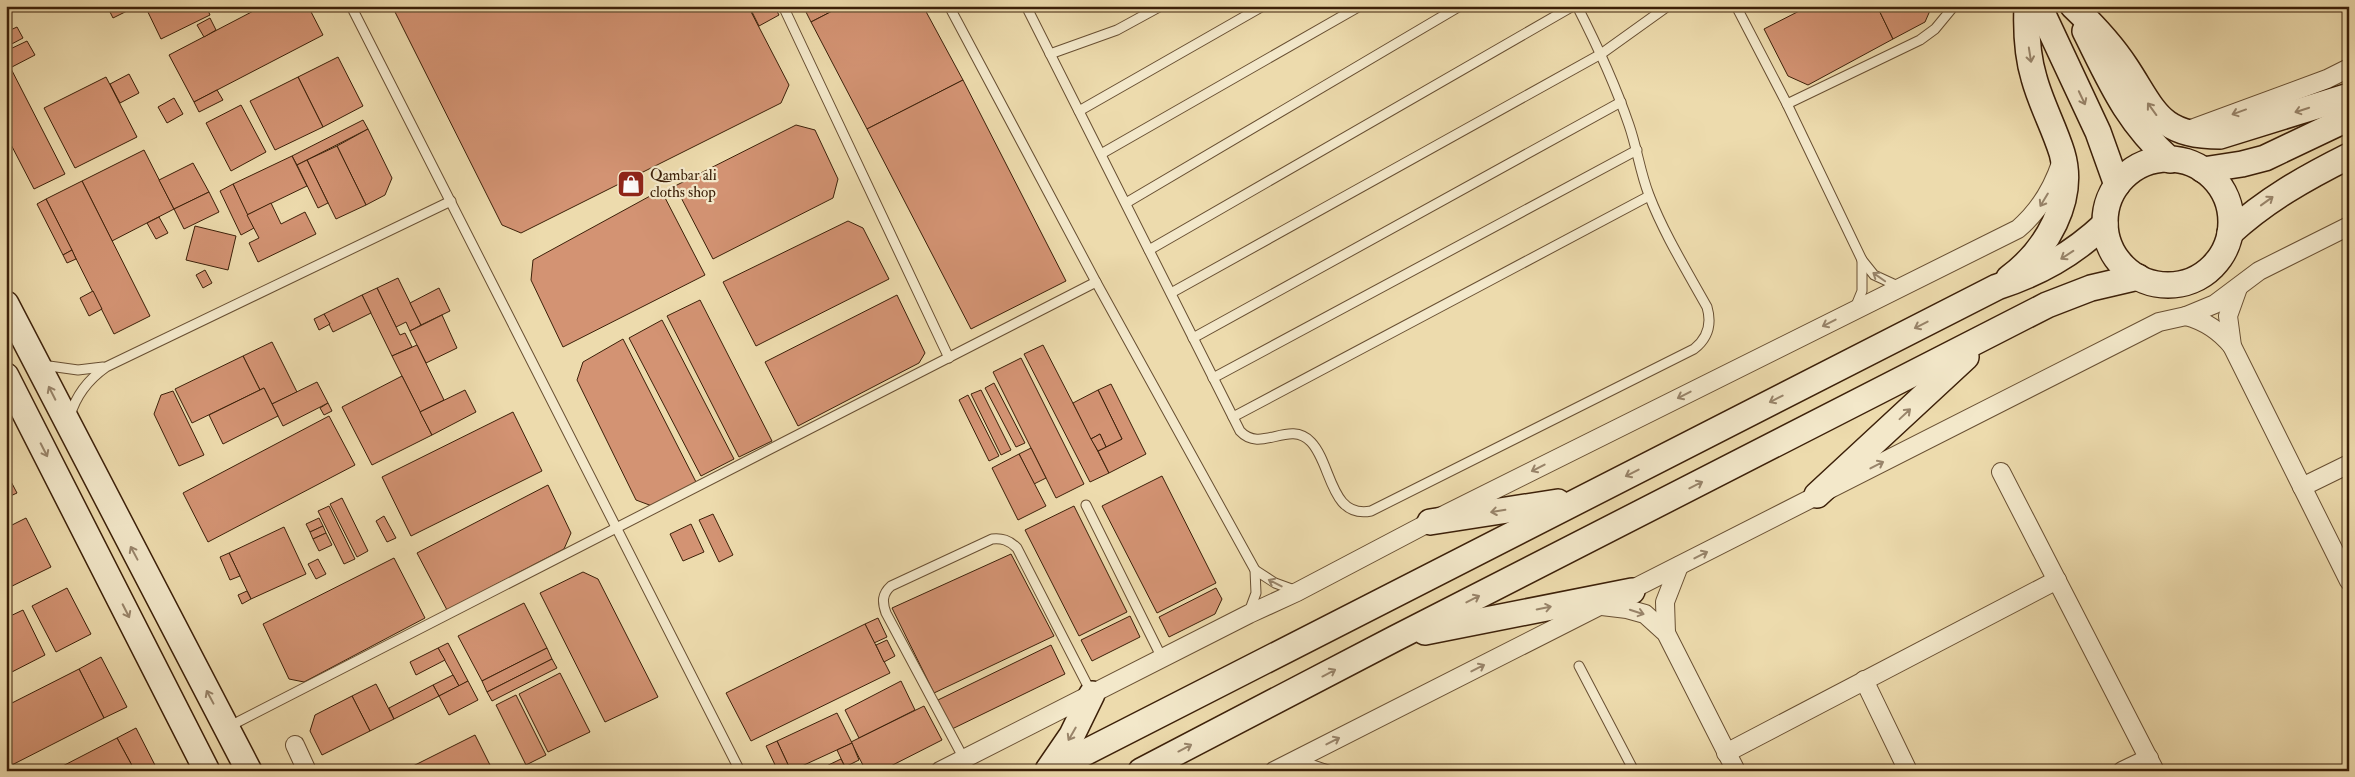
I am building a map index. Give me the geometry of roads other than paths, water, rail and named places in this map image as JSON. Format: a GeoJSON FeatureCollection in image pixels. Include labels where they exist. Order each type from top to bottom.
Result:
{"type":"FeatureCollection","features":[{"type":"Feature","properties":{"kind":"main road"},"geometry":{"type":"LineString","coordinates":[[1997,287],[2018,271],[2052,230],[2062,208],[2066,181],[2063,156],[2034,78],[2027,36],[2027,6]]}},
{"type":"Feature","properties":{"kind":"main road"},"geometry":{"type":"LineString","coordinates":[[2039,6],[2098,132],[2117,185]]}},
{"type":"Feature","properties":{"kind":"main road"},"geometry":{"type":"LineString","coordinates":[[2073,6],[2126,110],[2138,128],[2170,160]]}},
{"type":"Feature","properties":{"kind":"main road"},"geometry":{"type":"LineString","coordinates":[[2073,6],[2107,42],[2159,118],[2170,126],[2186,132],[2204,136],[2220,136],[2349,96]]}},
{"type":"Feature","properties":{"kind":"main road"},"geometry":{"type":"LineString","coordinates":[[2203,170],[2242,164],[2265,158],[2349,118]]}},
{"type":"Feature","properties":{"kind":"main road"},"geometry":{"type":"LineString","coordinates":[[2230,233],[2283,190],[2348,156]]}},
{"type":"Feature","properties":{"kind":"main road"},"geometry":{"type":"LineString","coordinates":[[2170,160],[2182,161],[2203,170],[2216,182],[2226,198],[2230,215],[2230,233],[2224,251],[2212,267],[2196,279],[2177,284],[2156,284],[2138,277],[2124,268],[2114,255],[2107,240],[2104,224],[2107,204],[2117,185],[2127,174],[2140,166],[2154,161],[2170,160]]}},
{"type":"Feature","properties":{"kind":"main road"},"geometry":{"type":"LineString","coordinates":[[1048,771],[1997,287],[2029,276],[2050,266],[2073,252],[2104,224]]}},
{"type":"Feature","properties":{"kind":"main road"},"geometry":{"type":"LineString","coordinates":[[1141,771],[1394,639],[2047,305],[2069,296],[2138,277]]}},
{"type":"Feature","properties":{"kind":"main road"},"geometry":{"type":"LineString","coordinates":[[6,304],[249,771]]}},
{"type":"Feature","properties":{"kind":"main road"},"geometry":{"type":"LineString","coordinates":[[1817,495],[1989,336]]}},
{"type":"Feature","properties":{"kind":"main road"},"geometry":{"type":"LineString","coordinates":[[6,376],[207,771]]}},
{"type":"Feature","properties":{"kind":"main road"},"geometry":{"type":"LineString","coordinates":[[1430,522],[1581,499]]}},
{"type":"Feature","properties":{"kind":"main road"},"geometry":{"type":"LineString","coordinates":[[1394,639],[1632,590]]}},
{"type":"Feature","properties":{"kind":"main road"},"geometry":{"type":"LineString","coordinates":[[1048,771],[1072,735],[1092,694]]}},
{"type":"Feature","properties":{"kind":"street"},"geometry":{"type":"LineString","coordinates":[[2186,132],[2318,82],[2349,68]]}},
{"type":"Feature","properties":{"kind":"street"},"geometry":{"type":"LineString","coordinates":[[940,771],[1249,614],[1298,592],[1430,522],[2018,229],[2033,216],[2043,202],[2056,179],[2063,156]]}},
{"type":"Feature","properties":{"kind":"street"},"geometry":{"type":"LineString","coordinates":[[1274,771],[2159,322],[2186,316],[2215,304],[2270,265],[2349,226]]}},
{"type":"Feature","properties":{"kind":"street"},"geometry":{"type":"LineString","coordinates":[[2239,287],[2228,316],[2232,346],[2349,581]]}},
{"type":"Feature","properties":{"kind":"street"},"geometry":{"type":"LineString","coordinates":[[2186,316],[2196,319],[2216,330],[2232,346]]}},
{"type":"Feature","properties":{"kind":"street"},"geometry":{"type":"LineString","coordinates":[[2302,488],[2349,464]]}},
{"type":"Feature","properties":{"kind":"street"},"geometry":{"type":"LineString","coordinates":[[2001,472],[2152,764],[2122,771]]}},
{"type":"Feature","properties":{"kind":"street"},"geometry":{"type":"LineString","coordinates":[[1666,633],[1665,602],[1679,566]]}},
{"type":"Feature","properties":{"kind":"street"},"geometry":{"type":"LineString","coordinates":[[1726,753],[2058,580]]}},
{"type":"Feature","properties":{"kind":"street"},"geometry":{"type":"LineString","coordinates":[[1601,606],[1627,609],[1645,614],[1666,633],[1735,770]]}},
{"type":"Feature","properties":{"kind":"street"},"geometry":{"type":"LineString","coordinates":[[1864,680],[1908,771]]}},
{"type":"Feature","properties":{"kind":"street"},"geometry":{"type":"LineString","coordinates":[[295,745],[307,771]]}},
{"type":"Feature","properties":{"kind":"lane"},"geometry":{"type":"LineString","coordinates":[[351,6],[740,771]]}},
{"type":"Feature","properties":{"kind":"lane"},"geometry":{"type":"LineString","coordinates":[[783,6],[949,358]]}},
{"type":"Feature","properties":{"kind":"lane"},"geometry":{"type":"LineString","coordinates":[[949,6],[1096,282],[1255,570],[1275,584],[1298,592]]}},
{"type":"Feature","properties":{"kind":"lane"},"geometry":{"type":"LineString","coordinates":[[1026,6],[1240,431],[1251,439],[1264,440],[1291,433],[1308,439],[1316,449],[1342,504],[1355,512],[1371,511],[1694,349],[1700,344],[1708,331],[1709,315],[1649,196],[1637,150],[1621,102],[1600,54],[1575,6],[1149,250]]}},
{"type":"Feature","properties":{"kind":"lane"},"geometry":{"type":"LineString","coordinates":[[1050,54],[1103,36],[1161,6]]}},
{"type":"Feature","properties":{"kind":"lane"},"geometry":{"type":"LineString","coordinates":[[1079,111],[1263,6]]}},
{"type":"Feature","properties":{"kind":"lane"},"geometry":{"type":"LineString","coordinates":[[1101,154],[1360,6]]}},
{"type":"Feature","properties":{"kind":"lane"},"geometry":{"type":"LineString","coordinates":[[1126,204],[1460,6]]}},
{"type":"Feature","properties":{"kind":"lane"},"geometry":{"type":"LineString","coordinates":[[1171,293],[1600,54],[1668,6]]}},
{"type":"Feature","properties":{"kind":"lane"},"geometry":{"type":"LineString","coordinates":[[1736,6],[1787,104],[1862,260],[1874,275],[1900,288]]}},
{"type":"Feature","properties":{"kind":"lane"},"geometry":{"type":"LineString","coordinates":[[1787,104],[1920,40],[1935,28],[1954,6]]}},
{"type":"Feature","properties":{"kind":"lane"},"geometry":{"type":"LineString","coordinates":[[1193,338],[1621,102]]}},
{"type":"Feature","properties":{"kind":"lane"},"geometry":{"type":"LineString","coordinates":[[1214,378],[1637,150]]}},
{"type":"Feature","properties":{"kind":"lane"},"geometry":{"type":"LineString","coordinates":[[1233,417],[1649,196]]}},
{"type":"Feature","properties":{"kind":"lane"},"geometry":{"type":"LineString","coordinates":[[68,426],[74,403],[80,392],[92,378],[106,367],[451,201]]}},
{"type":"Feature","properties":{"kind":"lane"},"geometry":{"type":"LineString","coordinates":[[1854,310],[1862,291],[1862,260]]}},
{"type":"Feature","properties":{"kind":"lane"},"geometry":{"type":"LineString","coordinates":[[226,728],[1096,282]]}},
{"type":"Feature","properties":{"kind":"lane"},"geometry":{"type":"LineString","coordinates":[[37,363],[64,370],[92,370],[106,367]]}},
{"type":"Feature","properties":{"kind":"lane"},"geometry":{"type":"LineString","coordinates":[[1086,505],[1162,658]]}},
{"type":"Feature","properties":{"kind":"lane"},"geometry":{"type":"LineString","coordinates":[[964,759],[886,613],[882,601],[891,586],[992,539],[999,538],[1012,543],[1020,554],[1092,694]]}},
{"type":"Feature","properties":{"kind":"lane"},"geometry":{"type":"LineString","coordinates":[[1249,614],[1256,593],[1255,570]]}},
{"type":"Feature","properties":{"kind":"lane"},"geometry":{"type":"LineString","coordinates":[[1579,666],[1634,771]]}},
{"type":"Feature","properties":{"kind":"lane"},"geometry":{"type":"LineString","coordinates":[[1296,760],[1318,764],[1331,771]]}},
{"type":"Feature","properties":{"kind":"place","name":"Qambar ali cloths shop"},"geometry":{"type":"Point","coordinates":[631,184]}}]}
